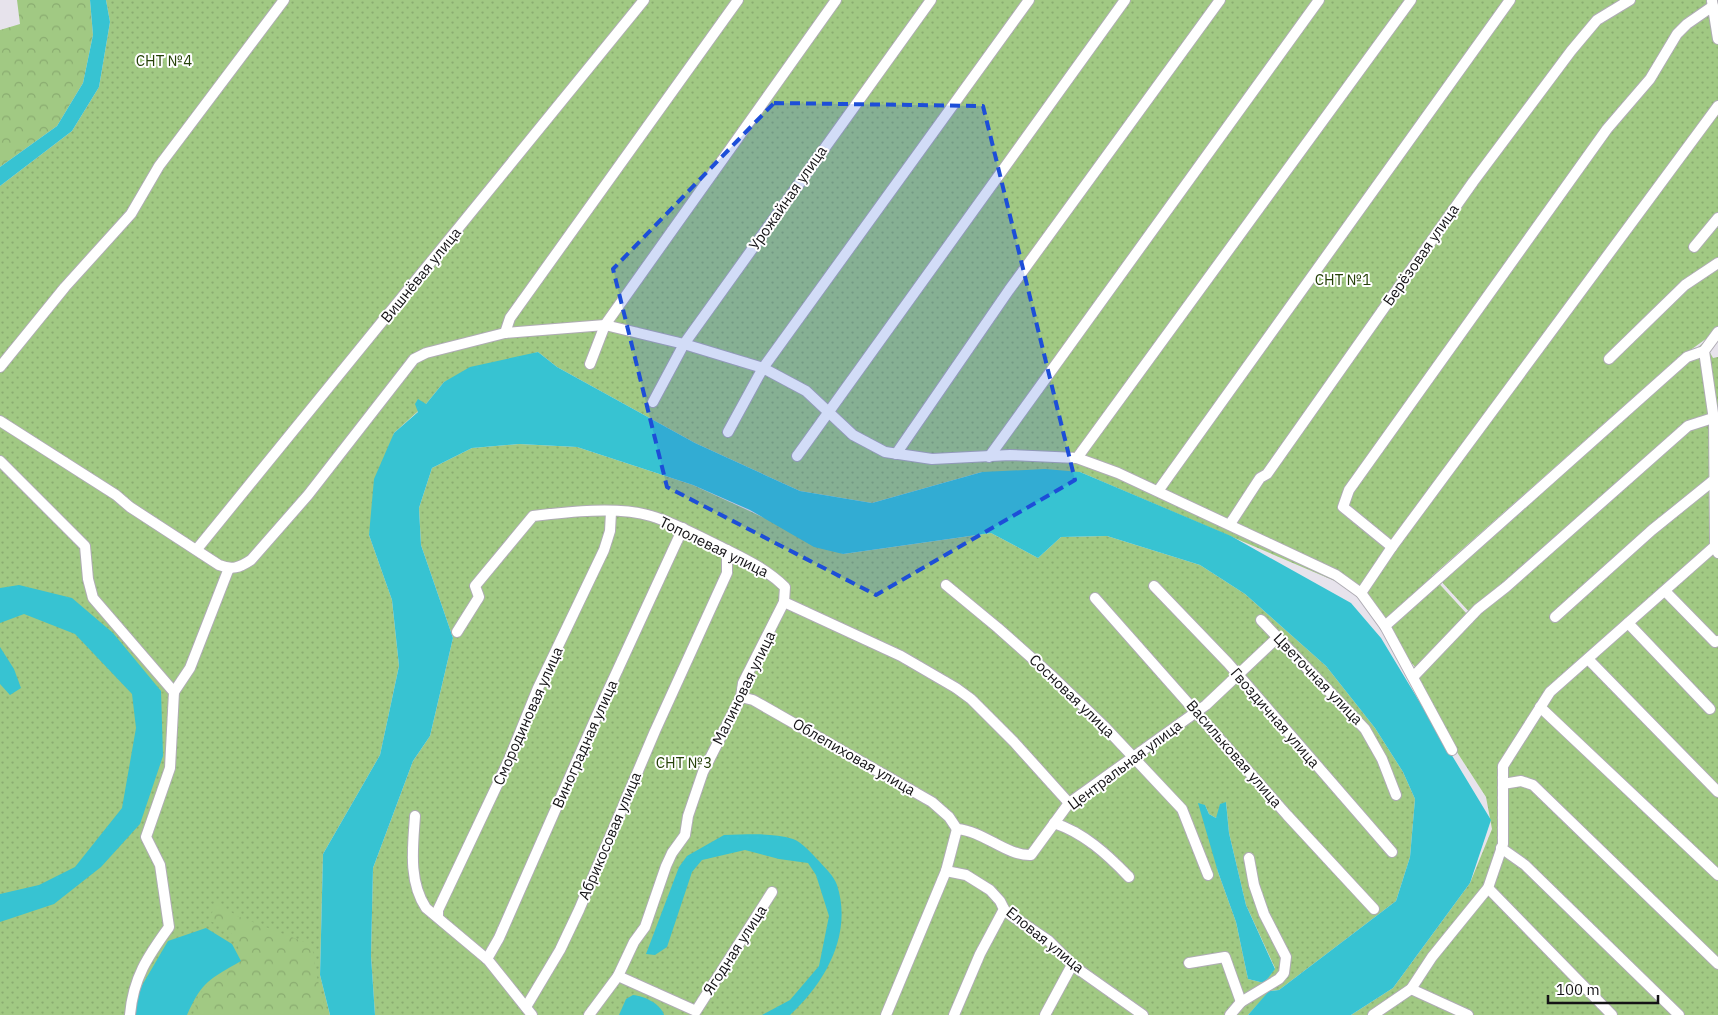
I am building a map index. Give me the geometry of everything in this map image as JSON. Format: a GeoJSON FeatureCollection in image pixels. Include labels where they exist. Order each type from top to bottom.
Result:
{"type":"FeatureCollection","features":[{"type":"Feature","properties":{"kind":"street"},"geometry":{"type":"LineString","coordinates":[[0,367],[65,287],[131,214],[159,166],[284,0]]}},
{"type":"Feature","properties":{"kind":"street","name":"Вишнёвая улица"},"geometry":{"type":"LineString","coordinates":[[198,550],[644,0]]}},
{"type":"Feature","properties":{"kind":"street"},"geometry":{"type":"LineString","coordinates":[[505,332],[510,318],[738,0]]}},
{"type":"Feature","properties":{"kind":"street"},"geometry":{"type":"LineString","coordinates":[[590,364],[605,325],[836,0]]}},
{"type":"Feature","properties":{"kind":"street","name":"Урожайная улица"},"geometry":{"type":"LineString","coordinates":[[653,402],[684,344],[931,0]]}},
{"type":"Feature","properties":{"kind":"street"},"geometry":{"type":"LineString","coordinates":[[728,432],[763,368],[1029,0]]}},
{"type":"Feature","properties":{"kind":"street"},"geometry":{"type":"LineString","coordinates":[[797,456],[1125,0]]}},
{"type":"Feature","properties":{"kind":"street"},"geometry":{"type":"LineString","coordinates":[[896,454],[1010,290],[1220,0]]}},
{"type":"Feature","properties":{"kind":"street"},"geometry":{"type":"LineString","coordinates":[[989,457],[1318,0]]}},
{"type":"Feature","properties":{"kind":"street"},"geometry":{"type":"LineString","coordinates":[[1077,458],[1411,0]]}},
{"type":"Feature","properties":{"kind":"street"},"geometry":{"type":"LineString","coordinates":[[1158,492],[1510,0]]}},
{"type":"Feature","properties":{"kind":"street","name":"Берёзовая улица"},"geometry":{"type":"LineString","coordinates":[[1230,524],[1260,478],[1267,474],[1473,182],[1571,51],[1597,20],[1630,0]]}},
{"type":"Feature","properties":{"kind":"street"},"geometry":{"type":"LineString","coordinates":[[1392,547],[1343,507],[1349,490],[1607,129],[1650,79],[1677,34],[1687,24],[1714,7],[1718,39]]}},
{"type":"Feature","properties":{"kind":"street"},"geometry":{"type":"LineString","coordinates":[[1361,594],[1392,547],[1718,106]]}},
{"type":"Feature","properties":{"kind":"street"},"geometry":{"type":"LineString","coordinates":[[1694,247],[1718,218]]}},
{"type":"Feature","properties":{"kind":"street"},"geometry":{"type":"LineString","coordinates":[[1609,359],[1685,285],[1718,263]]}},
{"type":"Feature","properties":{"kind":"street"},"geometry":{"type":"LineString","coordinates":[[0,422],[109,490],[130,507],[219,565],[239,568],[251,560],[274,535],[414,359],[426,353],[505,332],[605,325],[684,344],[763,368],[806,391],[852,435],[885,452],[932,459],[989,457],[1010,454],[1077,458],[1118,473],[1336,575],[1361,594],[1385,626],[1414,676],[1452,750]]}},
{"type":"Feature","properties":{"kind":"street"},"geometry":{"type":"LineString","coordinates":[[1385,626],[1687,357],[1704,351],[1717,336]]}},
{"type":"Feature","properties":{"kind":"street"},"geometry":{"type":"LineString","coordinates":[[1373,1015],[1411,989],[1432,957],[1488,888],[1501,848],[1503,766],[1550,692],[1665,591],[1716,550],[1713,418],[1704,351]]}},
{"type":"Feature","properties":{"kind":"street"},"geometry":{"type":"LineString","coordinates":[[1414,676],[1478,609],[1506,587],[1688,426],[1713,418]]}},
{"type":"Feature","properties":{"kind":"street"},"geometry":{"type":"LineString","coordinates":[[0,461],[86,546],[88,579],[93,598],[174,692]]}},
{"type":"Feature","properties":{"kind":"street"},"geometry":{"type":"LineString","coordinates":[[1555,617],[1652,530],[1714,480]]}},
{"type":"Feature","properties":{"kind":"street","name":"Тополевая улица"},"geometry":{"type":"LineString","coordinates":[[457,632],[479,597],[475,586],[533,516],[565,512],[611,512],[650,515],[683,528],[767,570],[785,587],[784,602]]}},
{"type":"Feature","properties":{"kind":"street","name":"Смородиновая улица"},"geometry":{"type":"LineString","coordinates":[[438,917],[438,910],[508,762],[538,688],[604,550],[610,530],[611,512]]}},
{"type":"Feature","properties":{"kind":"street","name":"Виноградная улица"},"geometry":{"type":"LineString","coordinates":[[487,959],[519,895],[601,706],[683,528]]}},
{"type":"Feature","properties":{"kind":"street","name":"Абрикосовая улица"},"geometry":{"type":"LineString","coordinates":[[529,1011],[579,910],[656,731],[728,573],[727,550]]}},
{"type":"Feature","properties":{"kind":"street"},"geometry":{"type":"LineString","coordinates":[[130,1015],[132,994],[144,963],[169,927],[160,865],[146,837],[170,768],[174,692],[190,668],[229,568]]}},
{"type":"Feature","properties":{"kind":"street","name":"Сосновая улица"},"geometry":{"type":"LineString","coordinates":[[946,585],[998,628],[1053,678],[1133,757],[1182,809],[1208,874]]}},
{"type":"Feature","properties":{"kind":"street","name":"Гвоздичная улица"},"geometry":{"type":"LineString","coordinates":[[1154,586],[1238,675],[1392,852]]}},
{"type":"Feature","properties":{"kind":"street"},"geometry":{"type":"LineString","coordinates":[[1665,591],[1715,642],[1718,641]]}},
{"type":"Feature","properties":{"kind":"street","name":"Васильковая улица"},"geometry":{"type":"LineString","coordinates":[[1095,598],[1374,909]]}},
{"type":"Feature","properties":{"kind":"street"},"geometry":{"type":"LineString","coordinates":[[784,602],[901,656],[956,688],[971,699],[1014,742],[1069,803]]}},
{"type":"Feature","properties":{"kind":"street","name":"Малиновая улица"},"geometry":{"type":"LineString","coordinates":[[589,1015],[618,976],[634,942],[645,927],[672,853],[685,835],[688,816],[704,772],[741,697],[743,683],[784,602]]}},
{"type":"Feature","properties":{"kind":"street","name":"Цветочная улица"},"geometry":{"type":"LineString","coordinates":[[1261,620],[1365,728],[1382,759],[1396,795]]}},
{"type":"Feature","properties":{"kind":"street"},"geometry":{"type":"LineString","coordinates":[[1628,623],[1710,709]]}},
{"type":"Feature","properties":{"kind":"street","name":"Центральная улица"},"geometry":{"type":"LineString","coordinates":[[957,830],[983,836],[1022,855],[1031,855],[1069,803],[1197,712],[1278,637]]}},
{"type":"Feature","properties":{"kind":"street"},"geometry":{"type":"LineString","coordinates":[[1588,659],[1718,792]]}},
{"type":"Feature","properties":{"kind":"street","name":"Облепиховая улица"},"geometry":{"type":"LineString","coordinates":[[741,697],[753,700],[932,802],[949,816],[957,830]]}},
{"type":"Feature","properties":{"kind":"street"},"geometry":{"type":"LineString","coordinates":[[1540,707],[1718,875]]}},
{"type":"Feature","properties":{"kind":"street"},"geometry":{"type":"LineString","coordinates":[[1503,784],[1521,781],[1533,785],[1718,964]]}},
{"type":"Feature","properties":{"kind":"street"},"geometry":{"type":"LineString","coordinates":[[415,816],[413,858],[419,897],[426,908],[487,959],[529,1011]]}},
{"type":"Feature","properties":{"kind":"street"},"geometry":{"type":"LineString","coordinates":[[1054,823],[1067,827],[1090,841],[1129,877]]}},
{"type":"Feature","properties":{"kind":"street"},"geometry":{"type":"LineString","coordinates":[[886,1015],[946,871],[957,830]]}},
{"type":"Feature","properties":{"kind":"street"},"geometry":{"type":"LineString","coordinates":[[1501,848],[1526,865],[1679,1015]]}},
{"type":"Feature","properties":{"kind":"street"},"geometry":{"type":"LineString","coordinates":[[1230,1015],[1241,1002],[1279,979],[1284,973],[1286,957],[1264,914],[1254,885],[1250,858]]}},
{"type":"Feature","properties":{"kind":"street","name":"Еловая улица"},"geometry":{"type":"LineString","coordinates":[[946,871],[966,875],[990,890],[1000,901],[1004,909],[1049,941],[1072,965],[1143,1015]]}},
{"type":"Feature","properties":{"kind":"street"},"geometry":{"type":"LineString","coordinates":[[1488,888],[1612,1015]]}},
{"type":"Feature","properties":{"kind":"street","name":"Ягодная улица"},"geometry":{"type":"LineString","coordinates":[[618,976],[696,1011],[772,892]]}},
{"type":"Feature","properties":{"kind":"street"},"geometry":{"type":"LineString","coordinates":[[954,1015],[980,954],[1004,909]]}},
{"type":"Feature","properties":{"kind":"street"},"geometry":{"type":"LineString","coordinates":[[1189,963],[1225,957],[1241,1002]]}},
{"type":"Feature","properties":{"kind":"street"},"geometry":{"type":"LineString","coordinates":[[1045,1015],[1072,965]]}},
{"type":"Feature","properties":{"kind":"street"},"geometry":{"type":"LineString","coordinates":[[1411,989],[1468,1015]]}},
{"type":"Feature","properties":{"kind":"highlighted area"},"geometry":{"type":"Polygon","coordinates":[[[774,103],[983,106],[1075,480],[876,595],[667,487],[613,269],[774,103]]]}},
{"type":"Feature","properties":{"kind":"green space"},"geometry":{"type":"Polygon","coordinates":[[[17,0],[90,0],[93,35],[83,83],[57,126],[0,167],[0,30],[20,24],[17,0]]]}},
{"type":"Feature","properties":{"kind":"green space","name":"СНТ №1"},"geometry":{"type":"Polygon","coordinates":[[[106,0],[1503,0],[1508,4],[1511,0],[1718,0],[1718,330],[1670,365],[1432,576],[1467,614],[1415,667],[1349,587],[1080,472],[982,472],[872,503],[800,491],[695,443],[557,367],[538,352],[444,382],[426,404],[394,433],[369,535],[392,600],[399,666],[380,755],[323,854],[320,975],[330,1015],[0,1015],[0,186],[72,131],[99,87],[110,22],[106,0]]]}},
{"type":"Feature","properties":{"kind":"green space"},"geometry":{"type":"Polygon","coordinates":[[[1704,342],[1713,358],[1718,357],[1718,1015],[1351,1015],[1393,988],[1470,883],[1492,829],[1486,797],[1411,681],[1472,615],[1439,579],[1704,342]]]}},
{"type":"Feature","properties":{"kind":"green space","name":"СНТ №3"},"geometry":{"type":"Polygon","coordinates":[[[519,444],[577,447],[693,485],[843,554],[991,533],[1038,558],[1061,537],[1107,536],[1200,565],[1245,594],[1326,666],[1375,728],[1403,772],[1415,799],[1410,857],[1396,901],[1279,990],[1270,991],[1265,982],[1275,968],[1246,905],[1229,833],[1226,802],[1216,818],[1209,814],[1205,805],[1218,872],[1236,922],[1248,979],[1264,983],[1269,992],[1248,1015],[375,1015],[371,956],[373,868],[413,761],[430,736],[453,638],[421,545],[419,508],[432,468],[472,448],[519,444]]]}},
{"type":"Feature","properties":{"kind":"green space"},"geometry":{"type":"Polygon","coordinates":[[[215,901],[237,916],[312,945],[316,973],[327,1015],[193,1015],[198,996],[239,951],[233,935],[210,921],[215,901]]]}},
{"type":"Feature","properties":{"kind":"water"},"geometry":{"type":"Polygon","coordinates":[[[90,0],[106,0],[110,22],[99,87],[72,131],[0,186],[0,167],[57,126],[83,83],[93,35],[90,0]]]}},
{"type":"Feature","properties":{"kind":"water"},"geometry":{"type":"Polygon","coordinates":[[[538,352],[557,367],[695,443],[800,491],[872,503],[982,472],[1045,469],[1080,472],[1231,536],[1351,603],[1381,638],[1491,820],[1470,883],[1393,988],[1351,1015],[1248,1015],[1269,991],[1264,983],[1248,979],[1236,922],[1218,872],[1198,803],[1205,805],[1209,814],[1216,818],[1220,804],[1226,802],[1229,833],[1246,905],[1275,969],[1265,982],[1271,991],[1279,990],[1396,901],[1410,857],[1415,799],[1403,772],[1375,728],[1326,666],[1245,594],[1200,565],[1107,536],[1061,537],[1038,558],[991,533],[843,554],[814,547],[750,510],[693,485],[577,447],[519,444],[472,448],[432,468],[419,508],[421,545],[453,638],[430,736],[413,761],[373,868],[371,956],[375,1015],[330,1015],[320,975],[323,854],[380,755],[399,666],[392,600],[369,535],[374,479],[394,433],[418,412],[415,404],[418,399],[426,404],[444,382],[470,367],[538,352]]]}},
{"type":"Feature","properties":{"kind":"water"},"geometry":{"type":"Polygon","coordinates":[[[19,585],[72,598],[113,633],[161,691],[163,756],[140,824],[101,867],[54,904],[0,922],[0,894],[39,885],[75,867],[122,808],[136,728],[132,694],[75,634],[24,614],[0,623],[0,588],[19,585]]]}},
{"type":"Feature","properties":{"kind":"water"},"geometry":{"type":"Polygon","coordinates":[[[0,647],[14,669],[21,688],[10,695],[0,684],[0,647]]]}},
{"type":"Feature","properties":{"kind":"water"},"geometry":{"type":"Polygon","coordinates":[[[750,834],[793,839],[803,845],[819,861],[836,882],[841,903],[841,921],[833,956],[814,988],[790,1015],[762,1015],[790,1000],[819,966],[829,916],[816,875],[808,863],[779,859],[745,850],[702,860],[692,872],[667,947],[655,955],[646,954],[679,867],[687,856],[724,835],[750,834]]]}},
{"type":"Feature","properties":{"kind":"water"},"geometry":{"type":"Polygon","coordinates":[[[206,928],[232,944],[241,961],[208,982],[197,995],[187,1015],[135,1015],[137,994],[168,941],[206,928]]]}},
{"type":"Feature","properties":{"kind":"water"},"geometry":{"type":"Polygon","coordinates":[[[633,995],[651,1001],[659,1007],[664,1015],[619,1015],[626,999],[633,995]]]}},
{"type":"Feature","properties":{"kind":"park label","name":"СНТ №4"},"geometry":{"type":"Point","coordinates":[164,61]}}]}
